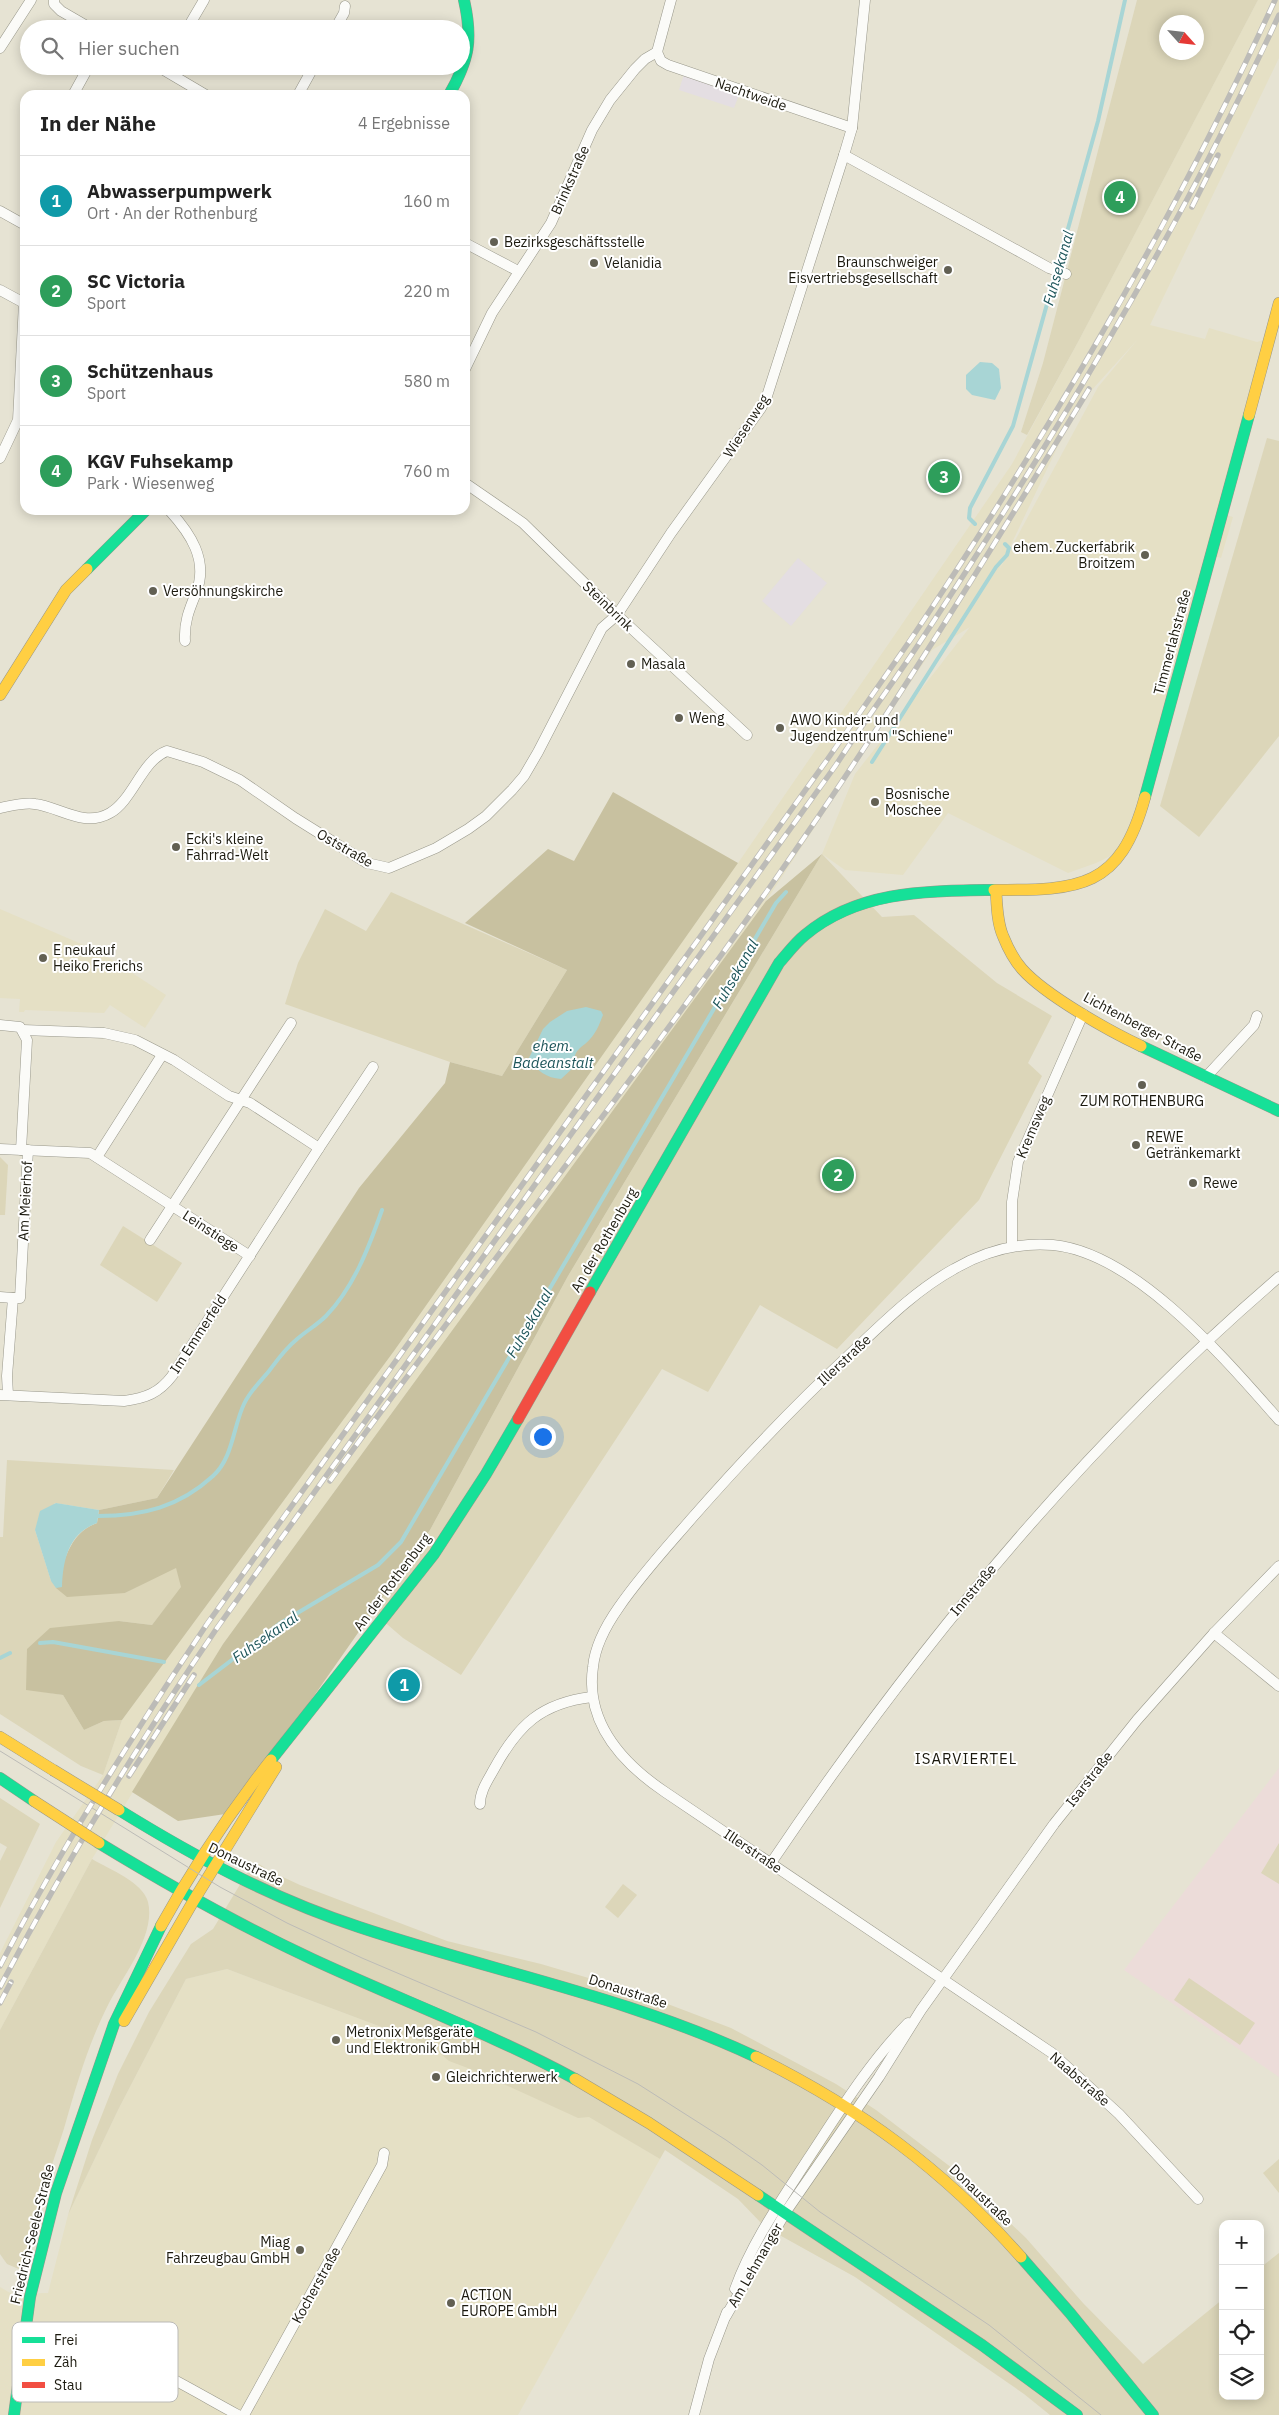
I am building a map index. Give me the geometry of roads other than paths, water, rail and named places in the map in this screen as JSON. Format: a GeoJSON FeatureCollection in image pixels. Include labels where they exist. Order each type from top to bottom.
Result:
{"type":"FeatureCollection","features":[{"type":"Feature","properties":{"kind":"main road"},"geometry":{"type":"LineString","coordinates":[[464,0],[469,20]]}},
{"type":"Feature","properties":{"kind":"main road"},"geometry":{"type":"LineString","coordinates":[[470,32],[470,48]]}},
{"type":"Feature","properties":{"kind":"main road"},"geometry":{"type":"LineString","coordinates":[[452,90],[459,75]]}},
{"type":"Feature","properties":{"kind":"main road","name":"Timmerlahstraße"},"geometry":{"type":"LineString","coordinates":[[996,891],[1052,888],[1090,878],[1111,866],[1127,848],[1135,832],[1279,303]]}},
{"type":"Feature","properties":{"kind":"main road"},"geometry":{"type":"LineString","coordinates":[[0,694],[66,590],[141,515]]}},
{"type":"Feature","properties":{"kind":"main road","name":"Lichtenberger Straße"},"geometry":{"type":"LineString","coordinates":[[996,891],[999,923],[1014,957],[1022,968],[1042,986],[1082,1014],[1144,1048],[1279,1111]]}},
{"type":"Feature","properties":{"kind":"main road","name":"An der Rothenburg"},"geometry":{"type":"LineString","coordinates":[[201,1859],[246,1792],[305,1720],[434,1554],[486,1474],[765,987],[791,947],[819,922],[852,905],[869,900],[917,892],[996,891]]}},
{"type":"Feature","properties":{"kind":"main road","name":"An der Rothenburg"},"geometry":{"type":"LineString","coordinates":[[215,1866],[305,1720]]}},
{"type":"Feature","properties":{"kind":"main road","name":"Donaustraße"},"geometry":{"type":"LineString","coordinates":[[0,1737],[201,1859],[301,1907],[357,1926],[608,1999],[673,2022],[755,2057],[843,2105],[892,2137],[935,2171],[1014,2249],[1073,2316],[1153,2415]]}},
{"type":"Feature","properties":{"kind":"main road"},"geometry":{"type":"LineString","coordinates":[[0,1778],[99,1843],[194,1900],[313,1959],[476,2029],[546,2063],[610,2100],[781,2210],[1004,2360],[1077,2415]]}},
{"type":"Feature","properties":{"kind":"main road","name":"Friedrich-Seele-Straße"},"geometry":{"type":"LineString","coordinates":[[26,2322],[38,2262],[56,2193],[114,2024],[132,1983],[180,1892],[201,1859]]}},
{"type":"Feature","properties":{"kind":"main road","name":"Friedrich-Seele-Straße"},"geometry":{"type":"LineString","coordinates":[[100,2066],[141,1990],[215,1866]]}},
{"type":"Feature","properties":{"kind":"main road","name":"Friedrich-Seele-Straße"},"geometry":{"type":"LineString","coordinates":[[14,2415],[16,2402]]}},
{"type":"Feature","properties":{"kind":"street"},"geometry":{"type":"LineString","coordinates":[[0,48],[31,0]]}},
{"type":"Feature","properties":{"kind":"street"},"geometry":{"type":"LineString","coordinates":[[54,0],[54,4],[61,11],[76,20]]}},
{"type":"Feature","properties":{"kind":"street"},"geometry":{"type":"LineString","coordinates":[[192,20],[204,0]]}},
{"type":"Feature","properties":{"kind":"street"},"geometry":{"type":"LineString","coordinates":[[657,52],[672,0]]}},
{"type":"Feature","properties":{"kind":"street","name":"Wiesenweg"},"geometry":{"type":"LineString","coordinates":[[617,615],[768,396],[852,128],[865,0]]}},
{"type":"Feature","properties":{"kind":"street"},"geometry":{"type":"LineString","coordinates":[[340,20],[345,6]]}},
{"type":"Feature","properties":{"kind":"street","name":"Nachtweide"},"geometry":{"type":"LineString","coordinates":[[657,52],[661,61],[668,65],[852,128]]}},
{"type":"Feature","properties":{"kind":"street","name":"Brinkstraße"},"geometry":{"type":"LineString","coordinates":[[470,358],[492,312],[551,223],[592,130],[610,100],[635,69],[657,52]]}},
{"type":"Feature","properties":{"kind":"street"},"geometry":{"type":"LineString","coordinates":[[76,90],[84,75]]}},
{"type":"Feature","properties":{"kind":"street"},"geometry":{"type":"LineString","coordinates":[[173,75],[198,90]]}},
{"type":"Feature","properties":{"kind":"street"},"geometry":{"type":"LineString","coordinates":[[301,90],[309,75]]}},
{"type":"Feature","properties":{"kind":"street"},"geometry":{"type":"LineString","coordinates":[[844,155],[1063,274]]}},
{"type":"Feature","properties":{"kind":"street"},"geometry":{"type":"LineString","coordinates":[[0,211],[20,223]]}},
{"type":"Feature","properties":{"kind":"street"},"geometry":{"type":"LineString","coordinates":[[470,246],[518,271]]}},
{"type":"Feature","properties":{"kind":"street"},"geometry":{"type":"LineString","coordinates":[[0,290],[20,301]]}},
{"type":"Feature","properties":{"kind":"street"},"geometry":{"type":"LineString","coordinates":[[0,458],[18,420],[20,381]]}},
{"type":"Feature","properties":{"kind":"street","name":"Steinbrink"},"geometry":{"type":"LineString","coordinates":[[470,486],[524,523],[617,615],[747,735]]}},
{"type":"Feature","properties":{"kind":"street"},"geometry":{"type":"LineString","coordinates":[[173,515],[194,541],[199,554],[201,572],[197,590],[184,624],[185,641]]}},
{"type":"Feature","properties":{"kind":"street","name":"Oststraße"},"geometry":{"type":"LineString","coordinates":[[0,808],[31,804],[73,816],[103,816],[115,809],[157,756],[167,751],[203,762],[240,780],[367,864],[389,868],[436,848],[468,829],[486,816],[512,790],[524,776],[538,752],[599,632],[617,615]]}},
{"type":"Feature","properties":{"kind":"street","name":"Kremsweg"},"geometry":{"type":"LineString","coordinates":[[1012,1246],[1012,1202],[1018,1162],[1082,1014]]}},
{"type":"Feature","properties":{"kind":"street"},"geometry":{"type":"LineString","coordinates":[[1206,1077],[1254,1025],[1258,1016]]}},
{"type":"Feature","properties":{"kind":"street"},"geometry":{"type":"LineString","coordinates":[[240,1100],[291,1023]]}},
{"type":"Feature","properties":{"kind":"street"},"geometry":{"type":"LineString","coordinates":[[0,1025],[20,1027],[24,1030],[117,1035],[135,1040],[240,1100],[250,1103],[319,1148]]}},
{"type":"Feature","properties":{"kind":"street","name":"Am Meierhof"},"geometry":{"type":"LineString","coordinates":[[4,1395],[13,1298],[20,1298],[22,1270],[28,1150],[21,1150],[27,1040],[24,1030]]}},
{"type":"Feature","properties":{"kind":"street"},"geometry":{"type":"LineString","coordinates":[[97,1156],[162,1055]]}},
{"type":"Feature","properties":{"kind":"street","name":"Im Emmerfeld"},"geometry":{"type":"LineString","coordinates":[[4,1395],[124,1400],[141,1398],[156,1392],[172,1376],[373,1067]]}},
{"type":"Feature","properties":{"kind":"street","name":"Leinstiege"},"geometry":{"type":"LineString","coordinates":[[150,1240],[240,1100]]}},
{"type":"Feature","properties":{"kind":"street","name":"Leinstiege"},"geometry":{"type":"LineString","coordinates":[[0,1149],[90,1153],[250,1256]]}},
{"type":"Feature","properties":{"kind":"street","name":"Illerstraße"},"geometry":{"type":"LineString","coordinates":[[944,1979],[638,1772],[607,1736],[592,1697],[593,1663],[598,1645],[617,1609],[649,1568],[723,1482],[816,1386],[907,1302],[925,1288],[966,1262],[995,1250],[1012,1246],[1054,1245],[1073,1249],[1103,1260],[1134,1279],[1206,1342],[1279,1420]]}},
{"type":"Feature","properties":{"kind":"street"},"geometry":{"type":"LineString","coordinates":[[1206,1342],[1279,1277]]}},
{"type":"Feature","properties":{"kind":"street"},"geometry":{"type":"LineString","coordinates":[[0,1297],[13,1298]]}},
{"type":"Feature","properties":{"kind":"street","name":"Innstraße"},"geometry":{"type":"LineString","coordinates":[[771,1863],[899,1684],[972,1590],[1063,1487],[1206,1342]]}},
{"type":"Feature","properties":{"kind":"street","name":"Isarstraße"},"geometry":{"type":"LineString","coordinates":[[781,2210],[854,2112],[921,2010],[1054,1824],[1104,1760],[1214,1633],[1279,1566]]}},
{"type":"Feature","properties":{"kind":"street"},"geometry":{"type":"LineString","coordinates":[[1214,1633],[1279,1686]]}},
{"type":"Feature","properties":{"kind":"street"},"geometry":{"type":"LineString","coordinates":[[480,1804],[480,1795],[500,1758],[530,1719],[552,1707],[575,1699],[592,1697]]}},
{"type":"Feature","properties":{"kind":"street","name":"Naabstraße"},"geometry":{"type":"LineString","coordinates":[[944,1979],[1017,2028],[1058,2059],[1120,2114],[1198,2199]]}},
{"type":"Feature","properties":{"kind":"street","name":"Isarstraße"},"geometry":{"type":"LineString","coordinates":[[781,2210],[843,2105],[877,2057],[921,2010]]}},
{"type":"Feature","properties":{"kind":"street","name":"Kocherstraße"},"geometry":{"type":"LineString","coordinates":[[244,2415],[382,2165],[384,2153]]}},
{"type":"Feature","properties":{"kind":"street","name":"Am Lehmanger"},"geometry":{"type":"LineString","coordinates":[[694,2415],[709,2359],[740,2276],[781,2210]]}},
{"type":"Feature","properties":{"kind":"street"},"geometry":{"type":"LineString","coordinates":[[178,2382],[238,2415]]}},
{"type":"Feature","properties":{"kind":"water"},"geometry":{"type":"Polygon","coordinates":[[[980,362],[992,363],[999,369],[1001,388],[995,400],[972,395],[966,389],[966,375],[980,362]]]}},
{"type":"Feature","properties":{"kind":"water","name":"ehem. Badeanstalt"},"geometry":{"type":"Polygon","coordinates":[[[586,1007],[601,1011],[603,1015],[598,1028],[575,1055],[574,1067],[561,1079],[542,1073],[529,1058],[543,1029],[567,1011],[586,1007]]]}},
{"type":"Feature","properties":{"kind":"water"},"geometry":{"type":"Polygon","coordinates":[[[56,1503],[99,1510],[97,1523],[87,1527],[80,1533],[69,1548],[64,1567],[62,1587],[56,1588],[51,1581],[35,1530],[40,1511],[56,1503]]]}},
{"type":"Feature","properties":{"kind":"waterway","name":"Fuhsekanal"},"geometry":{"type":"LineString","coordinates":[[975,524],[969,518],[970,508],[1013,426],[1098,121],[1125,0]]}},
{"type":"Feature","properties":{"kind":"waterway","name":"Fuhsekanal"},"geometry":{"type":"LineString","coordinates":[[872,762],[996,567],[1007,555],[1009,548],[1005,544]]}},
{"type":"Feature","properties":{"kind":"waterway","name":"Fuhsekanal"},"geometry":{"type":"LineString","coordinates":[[199,1685],[279,1624],[378,1565],[401,1542],[776,903],[786,892]]}},
{"type":"Feature","properties":{"kind":"waterway"},"geometry":{"type":"LineString","coordinates":[[98,1516],[130,1514],[160,1508],[200,1487],[220,1469],[229,1451],[240,1413],[249,1395],[292,1343],[326,1316],[336,1305],[360,1266],[382,1210]]}},
{"type":"Feature","properties":{"kind":"waterway","name":"Fuhsekanal"},"geometry":{"type":"LineString","coordinates":[[40,1643],[53,1642],[164,1662]]}},
{"type":"Feature","properties":{"kind":"waterway","name":"Fuhsekanal"},"geometry":{"type":"LineString","coordinates":[[0,1658],[10,1653]]}},
{"type":"Feature","properties":{"kind":"tram line"},"geometry":{"type":"LineString","coordinates":[[0,1751],[220,1887],[287,1923],[362,1958],[536,2032],[638,2084],[726,2140],[762,2165],[820,2212],[989,2325],[1101,2415]]}},
{"type":"Feature","properties":{"kind":"railway"},"geometry":{"type":"LineString","coordinates":[[0,1966],[48,1878],[99,1792],[207,1624],[827,760],[962,562],[1059,406],[1151,247],[1236,83],[1275,0]]}},
{"type":"Feature","properties":{"kind":"railway"},"geometry":{"type":"LineString","coordinates":[[0,1987],[50,1895],[103,1805],[217,1628],[836,765],[910,657],[1018,490],[1112,335],[1199,177],[1279,15]]}},
{"type":"Feature","properties":{"kind":"railway"},"geometry":{"type":"LineString","coordinates":[[1192,207],[1218,155]]}},
{"type":"Feature","properties":{"kind":"railway"},"geometry":{"type":"LineString","coordinates":[[330,1481],[663,1035],[814,824],[934,640],[1089,389]]}},
{"type":"Feature","properties":{"kind":"railway"},"geometry":{"type":"LineString","coordinates":[[129,1776],[194,1675]]}},
{"type":"Feature","properties":{"kind":"railway"},"geometry":{"type":"LineString","coordinates":[[0,2003],[11,1982]]}},
{"type":"Feature","properties":{"kind":"place","name":"KGV Fuhsekamp"},"geometry":{"type":"Point","coordinates":[1120,197]}},
{"type":"Feature","properties":{"kind":"place","name":"Bezirksgeschäftsstelle"},"geometry":{"type":"Point","coordinates":[494,242]}},
{"type":"Feature","properties":{"kind":"place","name":"Velanidia"},"geometry":{"type":"Point","coordinates":[594,263]}},
{"type":"Feature","properties":{"kind":"place","name":"Braunschweiger Eisvertriebsgesellschaft"},"geometry":{"type":"Point","coordinates":[948,270]}},
{"type":"Feature","properties":{"kind":"place","name":"Schützenhaus"},"geometry":{"type":"Point","coordinates":[944,477]}},
{"type":"Feature","properties":{"kind":"place","name":"ehem. Zuckerfabrik Broitzem"},"geometry":{"type":"Point","coordinates":[1145,555]}},
{"type":"Feature","properties":{"kind":"place","name":"Versöhnungskirche"},"geometry":{"type":"Point","coordinates":[153,591]}},
{"type":"Feature","properties":{"kind":"place","name":"Masala"},"geometry":{"type":"Point","coordinates":[631,664]}},
{"type":"Feature","properties":{"kind":"place","name":"Weng"},"geometry":{"type":"Point","coordinates":[679,718]}},
{"type":"Feature","properties":{"kind":"place","name":"AWO Kinder- und Jugendzentrum \"Schiene\""},"geometry":{"type":"Point","coordinates":[780,728]}},
{"type":"Feature","properties":{"kind":"place","name":"Bosnische Moschee"},"geometry":{"type":"Point","coordinates":[875,802]}},
{"type":"Feature","properties":{"kind":"place","name":"Ecki's kleine Fahrrad-Welt"},"geometry":{"type":"Point","coordinates":[176,847]}},
{"type":"Feature","properties":{"kind":"place","name":"E neukauf Heiko Frerichs"},"geometry":{"type":"Point","coordinates":[43,958]}},
{"type":"Feature","properties":{"kind":"place","name":"ZUM ROTHENBURG"},"geometry":{"type":"Point","coordinates":[1142,1085]}},
{"type":"Feature","properties":{"kind":"place","name":"REWE Getränkemarkt"},"geometry":{"type":"Point","coordinates":[1136,1145]}},
{"type":"Feature","properties":{"kind":"place","name":"SC Victoria"},"geometry":{"type":"Point","coordinates":[838,1175]}},
{"type":"Feature","properties":{"kind":"place","name":"Rewe"},"geometry":{"type":"Point","coordinates":[1193,1183]}},
{"type":"Feature","properties":{"kind":"place","name":"Abwasserpumpwerk"},"geometry":{"type":"Point","coordinates":[404,1685]}},
{"type":"Feature","properties":{"kind":"place","name":"Metronix Meßgeräte und Elektronik GmbH"},"geometry":{"type":"Point","coordinates":[336,2040]}},
{"type":"Feature","properties":{"kind":"place","name":"Gleichrichterwerk"},"geometry":{"type":"Point","coordinates":[436,2077]}},
{"type":"Feature","properties":{"kind":"place","name":"Miag Fahrzeugbau GmbH"},"geometry":{"type":"Point","coordinates":[300,2250]}},
{"type":"Feature","properties":{"kind":"place","name":"ACTION EUROPE GmbH"},"geometry":{"type":"Point","coordinates":[451,2303]}},
{"type":"Feature","properties":{"kind":"district","name":"ISARVIERTEL"},"geometry":{"type":"Point","coordinates":[966,1758]}}]}
